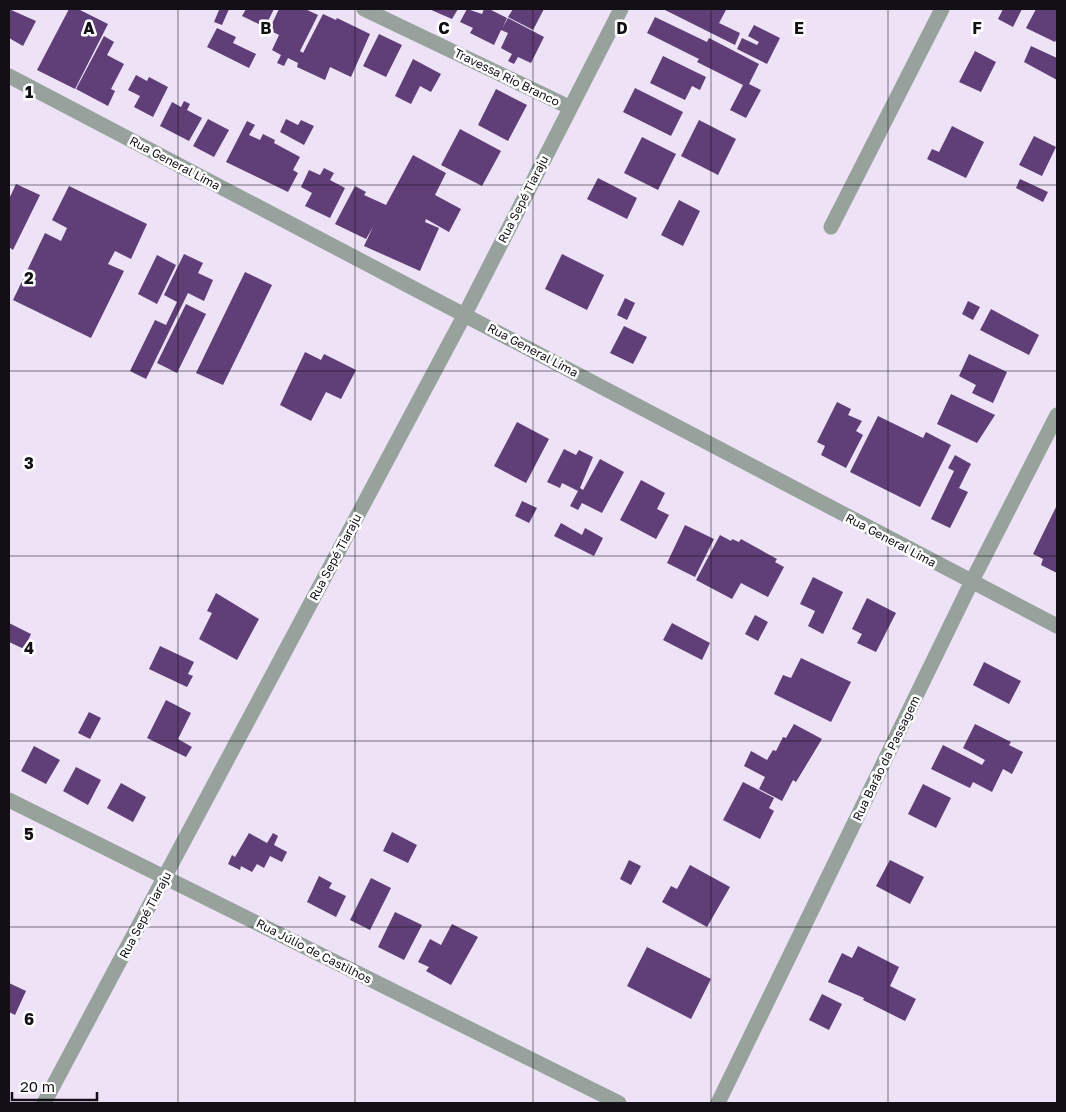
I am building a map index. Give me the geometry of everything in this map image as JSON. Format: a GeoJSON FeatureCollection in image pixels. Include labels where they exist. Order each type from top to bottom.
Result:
{"type":"FeatureCollection","features":[{"type":"Feature","properties":{"kind":"street","name":"Travessa Rio Branco"},"geometry":{"type":"LineString","coordinates":[[364,9],[569,106]]}},
{"type":"Feature","properties":{"kind":"street","name":"Rua Sepé Tiaraju"},"geometry":{"type":"LineString","coordinates":[[44,1103],[465,314],[569,106],[620,9]]}},
{"type":"Feature","properties":{"kind":"street"},"geometry":{"type":"LineString","coordinates":[[831,227],[942,9]]}},
{"type":"Feature","properties":{"kind":"street","name":"Rua General Lima"},"geometry":{"type":"LineString","coordinates":[[9,76],[465,314],[971,583],[1057,626]]}},
{"type":"Feature","properties":{"kind":"street","name":"Rua Barão da Passagem"},"geometry":{"type":"LineString","coordinates":[[718,1103],[971,583],[1057,415]]}},
{"type":"Feature","properties":{"kind":"street","name":"Rua Júlio de Castilhos"},"geometry":{"type":"LineString","coordinates":[[9,800],[619,1103]]}},
{"type":"Feature","properties":{"kind":"building"},"geometry":{"type":"Polygon","coordinates":[[[9,9],[36,21],[23,46],[9,38],[9,9]]]}},
{"type":"Feature","properties":{"kind":"building"},"geometry":{"type":"Polygon","coordinates":[[[69,9],[78,9],[108,24],[75,89],[37,70],[69,9]]]}},
{"type":"Feature","properties":{"kind":"building"},"geometry":{"type":"Polygon","coordinates":[[[216,9],[229,9],[222,25],[214,22],[219,10],[216,9]]]}},
{"type":"Feature","properties":{"kind":"building"},"geometry":{"type":"Polygon","coordinates":[[[246,9],[274,9],[265,27],[242,16],[246,9]]]}},
{"type":"Feature","properties":{"kind":"building"},"geometry":{"type":"Polygon","coordinates":[[[279,9],[305,9],[318,15],[300,51],[303,53],[323,14],[336,20],[337,18],[370,34],[351,77],[330,67],[325,80],[297,67],[298,63],[288,58],[284,66],[277,63],[281,55],[272,50],[279,35],[269,30],[279,9]]]}},
{"type":"Feature","properties":{"kind":"building"},"geometry":{"type":"Polygon","coordinates":[[[429,9],[458,9],[452,19],[429,9]]]}},
{"type":"Feature","properties":{"kind":"building"},"geometry":{"type":"Polygon","coordinates":[[[467,9],[482,14],[484,9],[489,9],[507,18],[503,27],[508,18],[544,37],[531,63],[518,57],[514,64],[508,61],[512,54],[501,48],[508,33],[501,30],[494,45],[470,33],[473,28],[460,22],[467,9]]]}},
{"type":"Feature","properties":{"kind":"building"},"geometry":{"type":"Polygon","coordinates":[[[513,9],[544,9],[533,30],[508,17],[513,9]]]}},
{"type":"Feature","properties":{"kind":"building"},"geometry":{"type":"Polygon","coordinates":[[[663,9],[726,10],[719,23],[740,33],[735,45],[663,9]]]}},
{"type":"Feature","properties":{"kind":"building"},"geometry":{"type":"Polygon","coordinates":[[[1003,9],[1022,9],[1013,27],[998,19],[1003,9]]]}},
{"type":"Feature","properties":{"kind":"building"},"geometry":{"type":"Polygon","coordinates":[[[1036,9],[1057,9],[1057,38],[1055,42],[1026,28],[1036,9]]]}},
{"type":"Feature","properties":{"kind":"building"},"geometry":{"type":"Polygon","coordinates":[[[655,17],[707,42],[709,38],[759,64],[749,84],[761,90],[746,118],[730,110],[743,85],[697,62],[699,59],[647,33],[655,17]]]}},
{"type":"Feature","properties":{"kind":"building"},"geometry":{"type":"Polygon","coordinates":[[[754,25],[780,38],[767,64],[737,49],[742,38],[757,45],[759,42],[748,36],[754,25]]]}},
{"type":"Feature","properties":{"kind":"building"},"geometry":{"type":"Polygon","coordinates":[[[217,28],[236,37],[233,43],[256,54],[249,68],[207,47],[217,28]]]}},
{"type":"Feature","properties":{"kind":"building"},"geometry":{"type":"Polygon","coordinates":[[[379,34],[402,45],[386,77],[363,66],[379,34]]]}},
{"type":"Feature","properties":{"kind":"building"},"geometry":{"type":"Polygon","coordinates":[[[104,36],[114,42],[107,55],[124,64],[111,89],[115,91],[108,106],[76,89],[104,36]]]}},
{"type":"Feature","properties":{"kind":"building"},"geometry":{"type":"Polygon","coordinates":[[[1031,46],[1057,58],[1057,80],[1024,62],[1031,46]]]}},
{"type":"Feature","properties":{"kind":"building"},"geometry":{"type":"Polygon","coordinates":[[[975,51],[996,62],[981,92],[959,82],[975,51]]]}},
{"type":"Feature","properties":{"kind":"building"},"geometry":{"type":"Polygon","coordinates":[[[663,56],[706,77],[700,90],[692,86],[685,100],[650,83],[663,56]]]}},
{"type":"Feature","properties":{"kind":"building"},"geometry":{"type":"Polygon","coordinates":[[[413,59],[441,74],[431,92],[420,86],[411,104],[395,96],[413,59]]]}},
{"type":"Feature","properties":{"kind":"building"},"geometry":{"type":"Polygon","coordinates":[[[136,75],[147,81],[149,77],[168,87],[153,117],[134,107],[140,96],[128,90],[136,75]]]}},
{"type":"Feature","properties":{"kind":"building"},"geometry":{"type":"Polygon","coordinates":[[[635,88],[683,112],[671,136],[623,112],[635,88]]]}},
{"type":"Feature","properties":{"kind":"building"},"geometry":{"type":"Polygon","coordinates":[[[496,89],[527,105],[508,141],[478,125],[496,89]]]}},
{"type":"Feature","properties":{"kind":"building"},"geometry":{"type":"Polygon","coordinates":[[[184,101],[190,104],[187,110],[202,118],[189,141],[160,126],[172,102],[181,107],[184,101]]]}},
{"type":"Feature","properties":{"kind":"building"},"geometry":{"type":"Polygon","coordinates":[[[208,119],[229,130],[214,157],[193,146],[208,119]]]}},
{"type":"Feature","properties":{"kind":"building"},"geometry":{"type":"Polygon","coordinates":[[[286,119],[298,125],[301,120],[314,126],[304,145],[280,132],[286,119]]]}},
{"type":"Feature","properties":{"kind":"building"},"geometry":{"type":"Polygon","coordinates":[[[699,120],[736,139],[718,175],[681,156],[699,120]]]}},
{"type":"Feature","properties":{"kind":"building"},"geometry":{"type":"Polygon","coordinates":[[[247,121],[255,125],[249,135],[260,140],[263,134],[275,140],[274,143],[300,157],[293,170],[298,173],[288,192],[226,162],[247,121]]]}},
{"type":"Feature","properties":{"kind":"building"},"geometry":{"type":"Polygon","coordinates":[[[952,126],[984,142],[966,178],[927,159],[932,149],[939,152],[952,126]]]}},
{"type":"Feature","properties":{"kind":"building"},"geometry":{"type":"Polygon","coordinates":[[[460,129],[501,151],[482,186],[441,165],[460,129]]]}},
{"type":"Feature","properties":{"kind":"building"},"geometry":{"type":"Polygon","coordinates":[[[1034,136],[1056,147],[1042,176],[1019,165],[1034,136]]]}},
{"type":"Feature","properties":{"kind":"building"},"geometry":{"type":"Polygon","coordinates":[[[642,137],[676,154],[658,190],[624,173],[642,137]]]}},
{"type":"Feature","properties":{"kind":"building"},"geometry":{"type":"Polygon","coordinates":[[[413,155],[446,173],[435,195],[461,209],[449,232],[426,219],[425,222],[439,228],[420,271],[364,246],[373,227],[366,239],[335,224],[355,186],[366,192],[364,195],[386,205],[413,155]]]}},
{"type":"Feature","properties":{"kind":"building"},"geometry":{"type":"Polygon","coordinates":[[[324,168],[334,173],[330,180],[345,188],[330,218],[305,206],[312,193],[301,187],[309,170],[320,175],[324,168]]]}},
{"type":"Feature","properties":{"kind":"building"},"geometry":{"type":"Polygon","coordinates":[[[598,178],[637,198],[627,219],[587,199],[598,178]]]}},
{"type":"Feature","properties":{"kind":"building"},"geometry":{"type":"Polygon","coordinates":[[[1020,179],[1048,192],[1043,202],[1016,188],[1020,179]]]}},
{"type":"Feature","properties":{"kind":"building"},"geometry":{"type":"Polygon","coordinates":[[[16,184],[40,195],[13,250],[9,247],[9,199],[16,184]]]}},
{"type":"Feature","properties":{"kind":"building"},"geometry":{"type":"Polygon","coordinates":[[[69,186],[147,224],[131,259],[115,251],[108,264],[124,271],[91,338],[13,300],[45,233],[61,241],[67,228],[52,220],[69,186]]]}},
{"type":"Feature","properties":{"kind":"building"},"geometry":{"type":"Polygon","coordinates":[[[679,200],[700,211],[683,246],[661,235],[679,200]]]}},
{"type":"Feature","properties":{"kind":"building"},"geometry":{"type":"Polygon","coordinates":[[[184,254],[203,263],[198,273],[213,280],[204,301],[188,293],[146,379],[130,371],[155,320],[166,325],[177,302],[164,295],[184,254]]]}},
{"type":"Feature","properties":{"kind":"building"},"geometry":{"type":"Polygon","coordinates":[[[562,254],[604,275],[587,310],[545,289],[562,254]]]}},
{"type":"Feature","properties":{"kind":"building"},"geometry":{"type":"Polygon","coordinates":[[[157,255],[176,265],[157,304],[138,294],[157,255]]]}},
{"type":"Feature","properties":{"kind":"building"},"geometry":{"type":"Polygon","coordinates":[[[245,272],[272,285],[223,385],[196,373],[245,272]]]}},
{"type":"Feature","properties":{"kind":"building"},"geometry":{"type":"Polygon","coordinates":[[[625,298],[635,303],[627,320],[617,315],[625,298]]]}},
{"type":"Feature","properties":{"kind":"building"},"geometry":{"type":"Polygon","coordinates":[[[968,301],[980,307],[973,320],[962,314],[968,301]]]}},
{"type":"Feature","properties":{"kind":"building"},"geometry":{"type":"Polygon","coordinates":[[[186,304],[206,314],[177,373],[157,363],[186,304]]]}},
{"type":"Feature","properties":{"kind":"building"},"geometry":{"type":"Polygon","coordinates":[[[991,309],[1039,335],[1029,355],[980,330],[991,309]]]}},
{"type":"Feature","properties":{"kind":"building"},"geometry":{"type":"Polygon","coordinates":[[[624,326],[647,337],[633,364],[610,353],[624,326]]]}},
{"type":"Feature","properties":{"kind":"building"},"geometry":{"type":"Polygon","coordinates":[[[305,352],[321,360],[324,354],[356,370],[341,399],[326,392],[311,421],[280,405],[305,352]]]}},
{"type":"Feature","properties":{"kind":"building"},"geometry":{"type":"Polygon","coordinates":[[[969,354],[1007,372],[993,403],[972,393],[976,385],[959,376],[969,354]]]}},
{"type":"Feature","properties":{"kind":"building"},"geometry":{"type":"Polygon","coordinates":[[[951,394],[995,415],[977,443],[937,424],[951,394]]]}},
{"type":"Feature","properties":{"kind":"building"},"geometry":{"type":"Polygon","coordinates":[[[837,402],[851,409],[848,415],[862,421],[856,431],[863,435],[846,468],[821,455],[825,446],[817,442],[837,402]]]}},
{"type":"Feature","properties":{"kind":"building"},"geometry":{"type":"Polygon","coordinates":[[[878,416],[923,438],[926,432],[951,445],[920,507],[850,472],[878,416]]]}},
{"type":"Feature","properties":{"kind":"building"},"geometry":{"type":"Polygon","coordinates":[[[517,422],[549,439],[526,483],[494,466],[517,422]]]}},
{"type":"Feature","properties":{"kind":"building"},"geometry":{"type":"Polygon","coordinates":[[[564,449],[576,455],[579,450],[593,457],[580,488],[583,490],[600,459],[624,472],[602,513],[582,503],[578,510],[570,506],[578,491],[562,483],[560,488],[547,482],[564,449]]]}},
{"type":"Feature","properties":{"kind":"building"},"geometry":{"type":"Polygon","coordinates":[[[955,455],[971,464],[959,488],[968,492],[950,528],[931,519],[954,471],[948,468],[955,455]]]}},
{"type":"Feature","properties":{"kind":"building"},"geometry":{"type":"Polygon","coordinates":[[[641,480],[665,493],[657,509],[669,515],[656,539],[620,520],[641,480]]]}},
{"type":"Feature","properties":{"kind":"building"},"geometry":{"type":"Polygon","coordinates":[[[522,501],[537,508],[529,523],[515,516],[522,501]]]}},
{"type":"Feature","properties":{"kind":"building"},"geometry":{"type":"Polygon","coordinates":[[[1057,505],[1057,573],[1041,565],[1043,559],[1033,554],[1057,505]]]}},
{"type":"Feature","properties":{"kind":"building"},"geometry":{"type":"Polygon","coordinates":[[[561,523],[582,535],[585,528],[603,538],[594,556],[554,536],[561,523]]]}},
{"type":"Feature","properties":{"kind":"building"},"geometry":{"type":"Polygon","coordinates":[[[685,525],[714,539],[695,577],[667,563],[685,525]]]}},
{"type":"Feature","properties":{"kind":"building"},"geometry":{"type":"Polygon","coordinates":[[[720,535],[731,541],[732,539],[739,542],[741,539],[777,559],[775,562],[784,567],[768,597],[741,583],[732,599],[696,580],[720,535]]]}},
{"type":"Feature","properties":{"kind":"building"},"geometry":{"type":"Polygon","coordinates":[[[813,577],[843,592],[823,634],[808,626],[815,611],[800,604],[813,577]]]}},
{"type":"Feature","properties":{"kind":"building"},"geometry":{"type":"Polygon","coordinates":[[[216,593],[259,619],[237,660],[199,639],[212,613],[207,611],[216,593]]]}},
{"type":"Feature","properties":{"kind":"building"},"geometry":{"type":"Polygon","coordinates":[[[867,598],[896,613],[876,652],[857,643],[862,634],[852,629],[867,598]]]}},
{"type":"Feature","properties":{"kind":"building"},"geometry":{"type":"Polygon","coordinates":[[[755,615],[768,622],[758,641],[745,634],[755,615]]]}},
{"type":"Feature","properties":{"kind":"building"},"geometry":{"type":"Polygon","coordinates":[[[9,623],[31,634],[24,649],[9,642],[9,623]]]}},
{"type":"Feature","properties":{"kind":"building"},"geometry":{"type":"Polygon","coordinates":[[[672,623],[710,643],[702,660],[663,640],[672,623]]]}},
{"type":"Feature","properties":{"kind":"building"},"geometry":{"type":"Polygon","coordinates":[[[160,646],[194,662],[188,674],[193,676],[187,687],[149,669],[160,646]]]}},
{"type":"Feature","properties":{"kind":"building"},"geometry":{"type":"Polygon","coordinates":[[[801,658],[851,682],[831,722],[774,694],[783,675],[791,678],[801,658]]]}},
{"type":"Feature","properties":{"kind":"building"},"geometry":{"type":"Polygon","coordinates":[[[984,662],[1021,681],[1009,704],[973,685],[984,662]]]}},
{"type":"Feature","properties":{"kind":"building"},"geometry":{"type":"Polygon","coordinates":[[[166,700],[191,713],[178,739],[192,747],[186,757],[147,738],[166,700]]]}},
{"type":"Feature","properties":{"kind":"building"},"geometry":{"type":"Polygon","coordinates":[[[89,712],[101,718],[90,739],[78,733],[89,712]]]}},
{"type":"Feature","properties":{"kind":"building"},"geometry":{"type":"Polygon","coordinates":[[[794,724],[822,739],[796,782],[793,780],[782,801],[759,789],[765,777],[744,766],[751,751],[767,760],[773,750],[776,751],[783,737],[786,738],[794,724]]]}},
{"type":"Feature","properties":{"kind":"building"},"geometry":{"type":"Polygon","coordinates":[[[975,724],[1011,742],[1009,745],[1023,752],[1012,774],[1003,769],[992,792],[973,782],[970,788],[931,769],[943,745],[982,765],[985,760],[963,748],[975,724]]]}},
{"type":"Feature","properties":{"kind":"building"},"geometry":{"type":"Polygon","coordinates":[[[34,746],[60,760],[46,784],[21,771],[34,746]]]}},
{"type":"Feature","properties":{"kind":"building"},"geometry":{"type":"Polygon","coordinates":[[[76,767],[101,780],[88,805],[63,791],[76,767]]]}},
{"type":"Feature","properties":{"kind":"building"},"geometry":{"type":"Polygon","coordinates":[[[743,782],[774,798],[769,808],[774,811],[760,839],[723,820],[743,782]]]}},
{"type":"Feature","properties":{"kind":"building"},"geometry":{"type":"Polygon","coordinates":[[[121,783],[146,797],[133,822],[107,808],[121,783]]]}},
{"type":"Feature","properties":{"kind":"building"},"geometry":{"type":"Polygon","coordinates":[[[923,784],[951,798],[936,828],[908,814],[923,784]]]}},
{"type":"Feature","properties":{"kind":"building"},"geometry":{"type":"Polygon","coordinates":[[[392,832],[417,845],[408,863],[383,851],[392,832]]]}},
{"type":"Feature","properties":{"kind":"building"},"geometry":{"type":"Polygon","coordinates":[[[249,833],[267,843],[273,833],[278,836],[274,845],[287,852],[282,862],[270,856],[264,868],[257,864],[252,872],[241,866],[240,870],[228,864],[232,855],[235,857],[249,833]]]}},
{"type":"Feature","properties":{"kind":"building"},"geometry":{"type":"Polygon","coordinates":[[[629,860],[641,866],[631,885],[620,879],[629,860]]]}},
{"type":"Feature","properties":{"kind":"building"},"geometry":{"type":"Polygon","coordinates":[[[890,860],[924,877],[910,904],[876,886],[890,860]]]}},
{"type":"Feature","properties":{"kind":"building"},"geometry":{"type":"Polygon","coordinates":[[[690,865],[730,887],[707,927],[662,902],[671,886],[677,889],[690,865]]]}},
{"type":"Feature","properties":{"kind":"building"},"geometry":{"type":"Polygon","coordinates":[[[319,876],[332,883],[329,888],[346,896],[336,917],[307,902],[319,876]]]}},
{"type":"Feature","properties":{"kind":"building"},"geometry":{"type":"Polygon","coordinates":[[[371,878],[391,888],[370,930],[350,920],[371,878]]]}},
{"type":"Feature","properties":{"kind":"building"},"geometry":{"type":"Polygon","coordinates":[[[395,912],[422,925],[404,960],[378,947],[395,912]]]}},
{"type":"Feature","properties":{"kind":"building"},"geometry":{"type":"Polygon","coordinates":[[[452,924],[478,937],[451,985],[426,971],[429,967],[418,962],[430,939],[441,945],[452,924]]]}},
{"type":"Feature","properties":{"kind":"building"},"geometry":{"type":"Polygon","coordinates":[[[858,946],[899,967],[890,986],[916,999],[905,1021],[863,1000],[864,998],[828,982],[842,953],[852,958],[858,946]]]}},
{"type":"Feature","properties":{"kind":"building"},"geometry":{"type":"Polygon","coordinates":[[[647,947],[711,979],[691,1019],[627,986],[647,947]]]}},
{"type":"Feature","properties":{"kind":"building"},"geometry":{"type":"Polygon","coordinates":[[[9,983],[26,991],[15,1015],[9,1012],[9,983]]]}},
{"type":"Feature","properties":{"kind":"building"},"geometry":{"type":"Polygon","coordinates":[[[822,994],[842,1004],[829,1030],[809,1020],[822,994]]]}}]}
